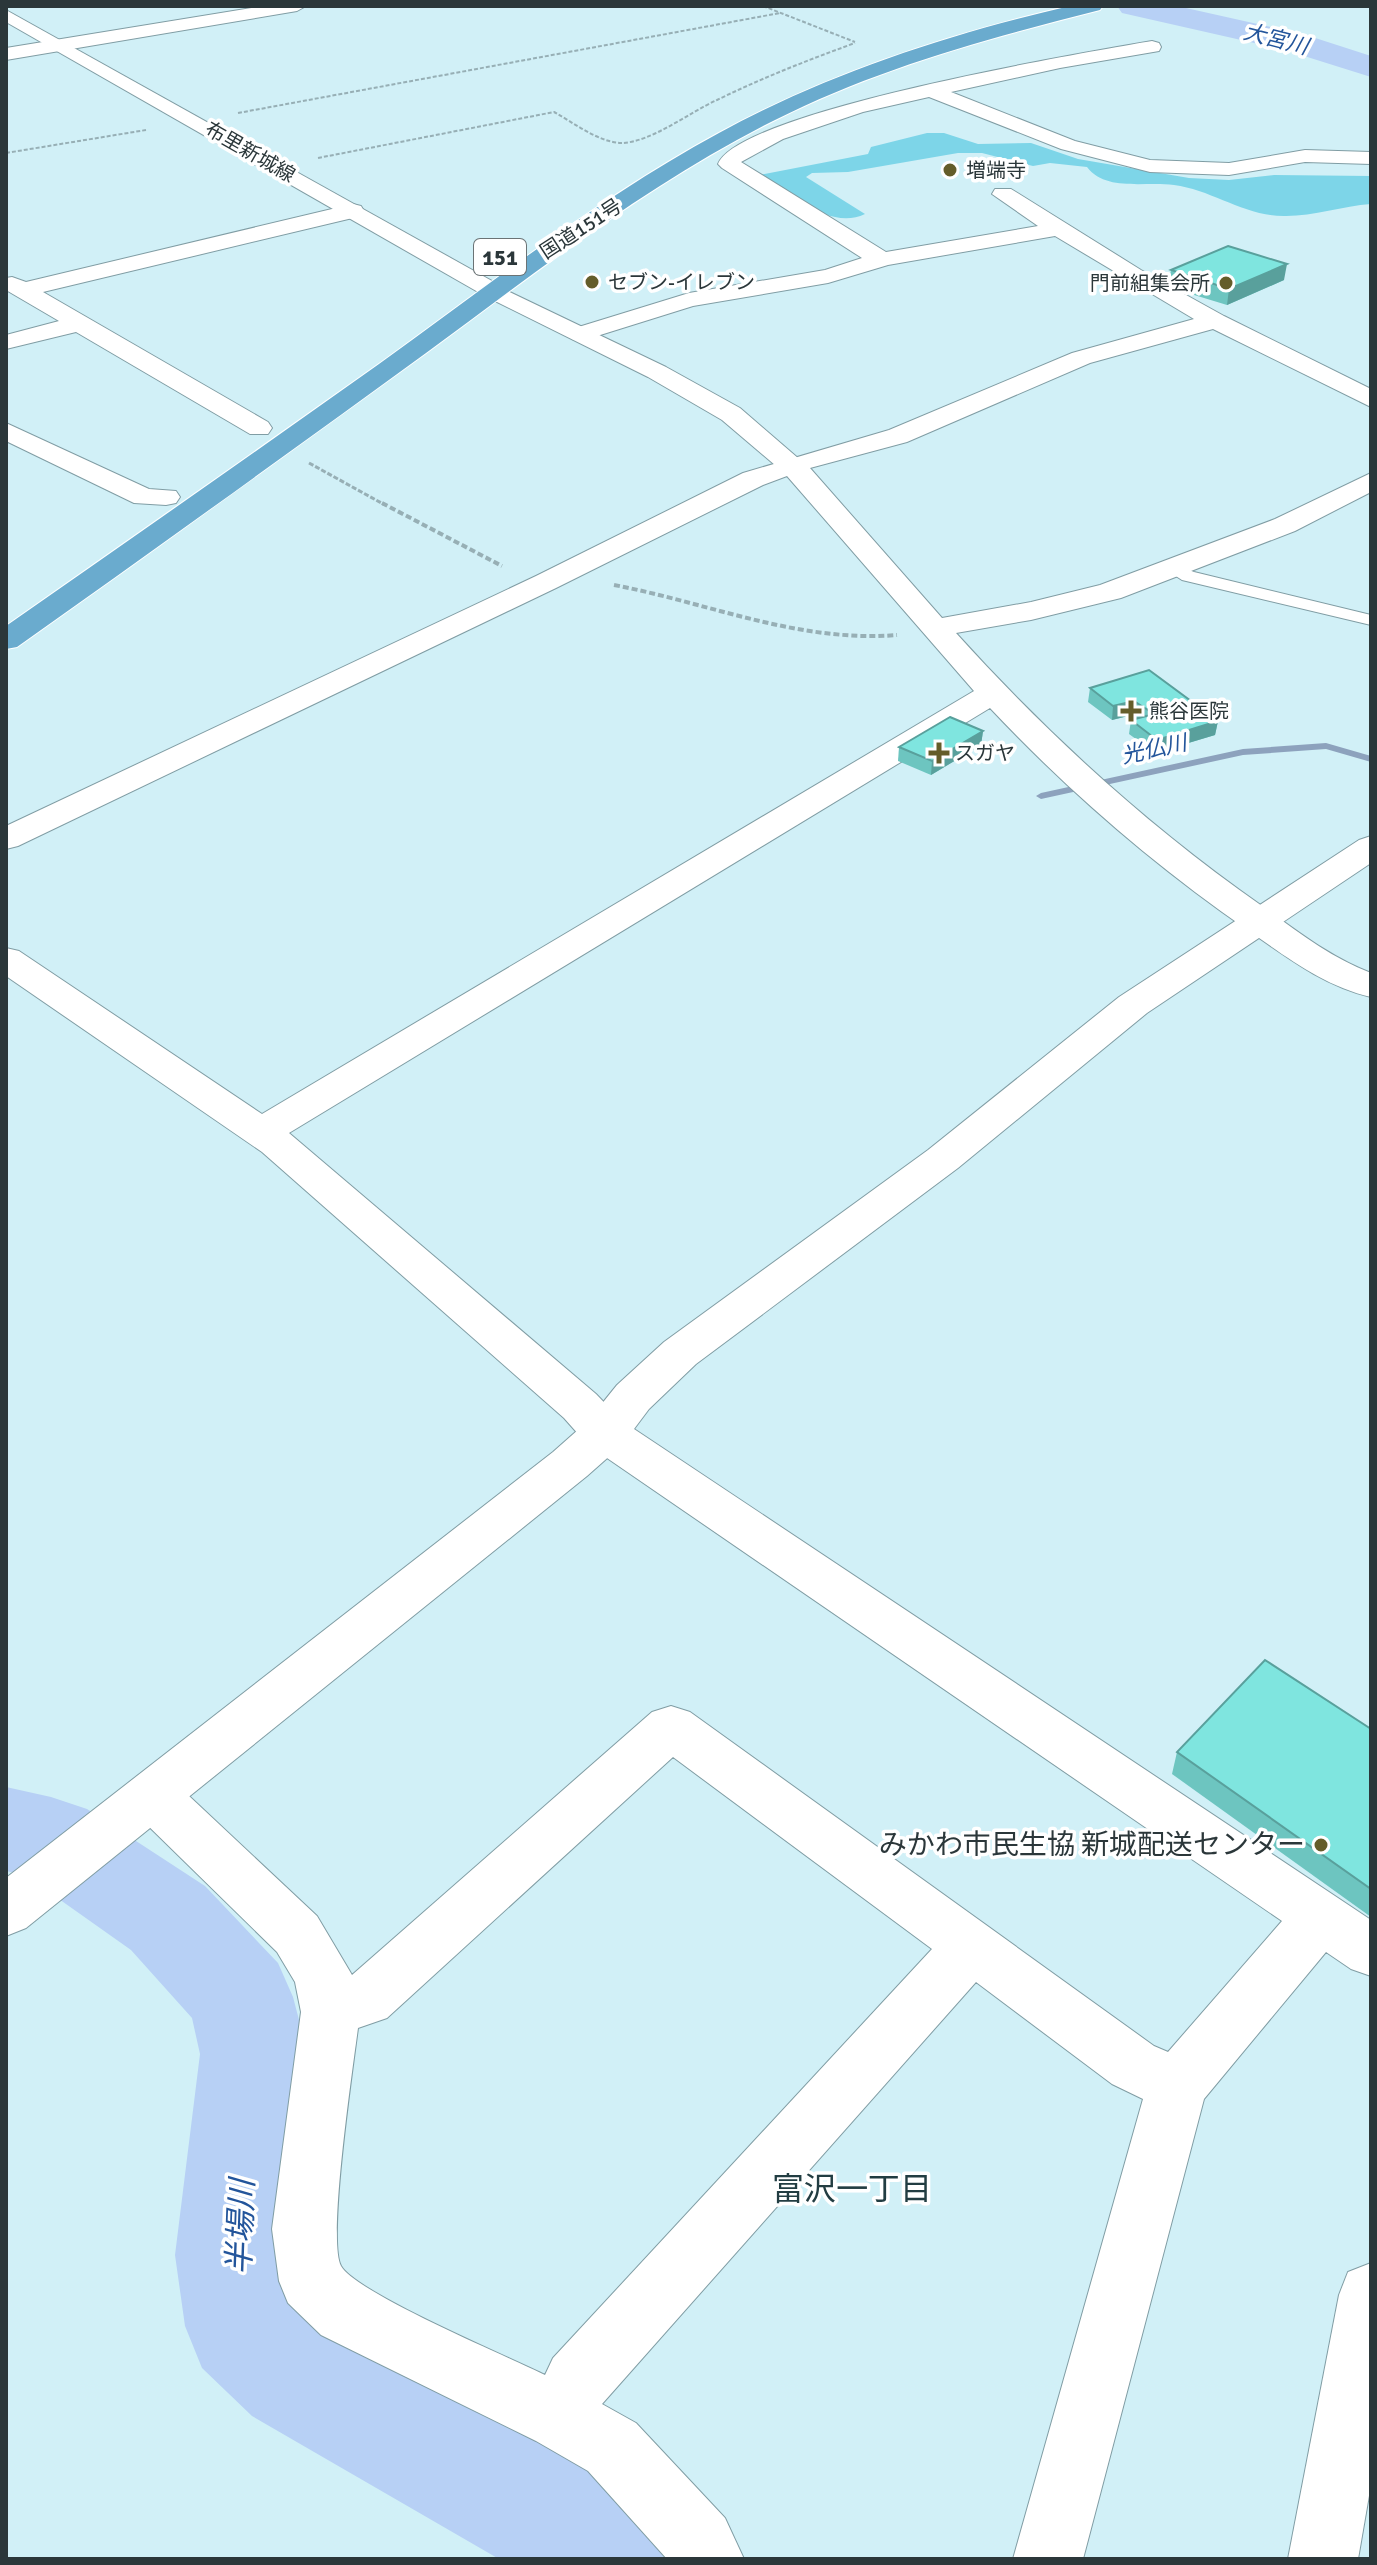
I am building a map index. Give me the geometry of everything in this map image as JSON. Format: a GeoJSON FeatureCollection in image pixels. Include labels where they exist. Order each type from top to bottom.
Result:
{"type":"FeatureCollection","features":[{"type":"Feature","properties":{"kind":"highway","name":"国道151号"},"geometry":{"type":"LineString","coordinates":[[610,181],[694,133],[825,76],[907,46],[1047,6]]}},
{"type":"Feature","properties":{"kind":"highway","name":"国道151号"},"geometry":{"type":"LineString","coordinates":[[446,297],[482,285],[532,261],[673,170],[763,118],[822,91],[929,52],[1091,7]]}},
{"type":"Feature","properties":{"kind":"highway","name":"国道151号"},"geometry":{"type":"LineString","coordinates":[[6,640],[482,285],[491,263]]}},
{"type":"Feature","properties":{"kind":"highway"},"geometry":{"type":"LineString","coordinates":[[236,445],[284,410]]}},
{"type":"Feature","properties":{"kind":"highway"},"geometry":{"type":"LineString","coordinates":[[141,515],[189,480]]}},
{"type":"Feature","properties":{"kind":"street"},"geometry":{"type":"LineString","coordinates":[[6,54],[297,6]]}},
{"type":"Feature","properties":{"kind":"street","name":"布里新城線"},"geometry":{"type":"LineString","coordinates":[[6,15],[482,285],[657,372],[731,414],[792,465],[839,514],[934,628],[1085,784],[1158,847],[1259,921],[1321,964],[1368,989]]}},
{"type":"Feature","properties":{"kind":"street"},"geometry":{"type":"LineString","coordinates":[[884,259],[869,253],[729,164],[730,160],[776,135],[835,113],[1097,55],[1152,47]]}},
{"type":"Feature","properties":{"kind":"street"},"geometry":{"type":"LineString","coordinates":[[931,91],[1068,145],[1150,166],[1229,169],[1305,156],[1371,158]]}},
{"type":"Feature","properties":{"kind":"street"},"geometry":{"type":"LineString","coordinates":[[1003,194],[1215,321],[1371,399]]}},
{"type":"Feature","properties":{"kind":"street"},"geometry":{"type":"LineString","coordinates":[[14,286],[353,211]]}},
{"type":"Feature","properties":{"kind":"street"},"geometry":{"type":"LineString","coordinates":[[581,334],[661,306],[828,276],[884,259],[1058,229]]}},
{"type":"Feature","properties":{"kind":"street"},"geometry":{"type":"LineString","coordinates":[[14,286],[259,428]]}},
{"type":"Feature","properties":{"kind":"street"},"geometry":{"type":"LineString","coordinates":[[6,839],[546,582],[753,479],[898,436],[1081,358],[1215,321]]}},
{"type":"Feature","properties":{"kind":"street"},"geometry":{"type":"LineString","coordinates":[[6,342],[81,323]]}},
{"type":"Feature","properties":{"kind":"street"},"geometry":{"type":"LineString","coordinates":[[1340,383],[1371,369]]}},
{"type":"Feature","properties":{"kind":"street"},"geometry":{"type":"LineString","coordinates":[[6,431],[144,497],[166,497]]}},
{"type":"Feature","properties":{"kind":"street"},"geometry":{"type":"LineString","coordinates":[[934,628],[1031,611],[1110,592],[1285,525],[1371,481]]}},
{"type":"Feature","properties":{"kind":"street"},"geometry":{"type":"LineString","coordinates":[[261,1132],[954,715],[996,694]]}},
{"type":"Feature","properties":{"kind":"street"},"geometry":{"type":"LineString","coordinates":[[25,1896],[570,1464],[605,1433],[633,1397],[680,1353],[943,1159],[1133,1005],[1371,847]]}},
{"type":"Feature","properties":{"kind":"street"},"geometry":{"type":"LineString","coordinates":[[6,959],[277,1143],[556,1385],[605,1433],[1371,1951]]}},
{"type":"Feature","properties":{"kind":"street"},"geometry":{"type":"LineString","coordinates":[[330,2012],[366,1999],[671,1727],[1133,2065],[1177,2086]]}},
{"type":"Feature","properties":{"kind":"street"},"geometry":{"type":"LineString","coordinates":[[130,1814],[297,1934],[323,1976],[330,2012],[304,2229],[311,2281],[344,2312],[560,2417],[612,2447],[700,2543],[709,2559]]}},
{"type":"Feature","properties":{"kind":"street"},"geometry":{"type":"LineString","coordinates":[[1048,2559],[1177,2086],[1320,1918]]}},
{"type":"Feature","properties":{"kind":"street"},"geometry":{"type":"LineString","coordinates":[[560,2417],[577,2382],[972,1946]]}},
{"type":"Feature","properties":{"kind":"street"},"geometry":{"type":"LineString","coordinates":[[1323,2559],[1371,2295]]}},
{"type":"Feature","properties":{"kind":"lane"},"geometry":{"type":"LineString","coordinates":[[1174,569],[1188,576],[1371,620]]}},
{"type":"Feature","properties":{"kind":"path"},"geometry":{"type":"LineString","coordinates":[[274,166],[554,112],[606,141],[624,143],[644,138],[716,100],[793,66],[857,43],[763,6]]}},
{"type":"Feature","properties":{"kind":"path"},"geometry":{"type":"LineString","coordinates":[[6,153],[197,121],[780,13]]}},
{"type":"Feature","properties":{"kind":"shaded area"},"geometry":{"type":"Polygon","coordinates":[[[927,133],[944,133],[978,144],[1031,143],[1078,159],[1189,178],[1229,180],[1274,175],[1371,176],[1371,204],[1307,214],[1271,215],[1174,185],[1115,183],[1095,175],[1087,167],[1050,163],[1033,166],[982,153],[958,153],[848,172],[812,173],[806,177],[865,214],[838,218],[810,208],[759,175],[868,154],[871,147],[927,133]]]}},
{"type":"Feature","properties":{"kind":"building"},"geometry":{"type":"Polygon","coordinates":[[[1228,246],[1287,264],[1229,289],[1171,270],[1228,246]]]}},
{"type":"Feature","properties":{"kind":"building"},"geometry":{"type":"Polygon","coordinates":[[[1149,670],[1218,721],[1157,740],[1131,720],[1154,714],[1134,701],[1113,706],[1090,688],[1149,670]]]}},
{"type":"Feature","properties":{"kind":"building"},"geometry":{"type":"Polygon","coordinates":[[[950,717],[983,731],[932,761],[899,747],[950,717]]]}},
{"type":"Feature","properties":{"kind":"building","name":"みかわ市民生協 新城配送センター"},"geometry":{"type":"Polygon","coordinates":[[[1265,1660],[1371,1729],[1371,1889],[1177,1752],[1265,1660]]]}},
{"type":"Feature","properties":{"kind":"waterway","name":"大宮川"},"geometry":{"type":"LineString","coordinates":[[1133,6],[1294,42],[1371,67]]}},
{"type":"Feature","properties":{"kind":"waterway","name":"光仏川"},"geometry":{"type":"LineString","coordinates":[[1041,796],[1243,752],[1326,746],[1371,759]]}},
{"type":"Feature","properties":{"kind":"waterway","name":"半場川"},"geometry":{"type":"LineString","coordinates":[[6,1829],[51,1839],[168,1918],[240,1997],[254,2054],[233,2255],[244,2326],[295,2373],[537,2509],[600,2559]]}},
{"type":"Feature","properties":{"kind":"place","name":"増端寺"},"geometry":{"type":"Point","coordinates":[950,170]}},
{"type":"Feature","properties":{"kind":"place","name":"セブン-イレブン"},"geometry":{"type":"Point","coordinates":[592,282]}},
{"type":"Feature","properties":{"kind":"place","name":"門前組集会所"},"geometry":{"type":"Point","coordinates":[1226,283]}},
{"type":"Feature","properties":{"kind":"place","name":"熊谷医院"},"geometry":{"type":"Point","coordinates":[1131,711]}},
{"type":"Feature","properties":{"kind":"place","name":"スガヤ"},"geometry":{"type":"Point","coordinates":[939,753]}},
{"type":"Feature","properties":{"kind":"place","name":"みかわ市民生協 新城配送センター"},"geometry":{"type":"Point","coordinates":[1321,1845]}},
{"type":"Feature","properties":{"kind":"district","name":"富沢一丁目"},"geometry":{"type":"Point","coordinates":[852,2189]}}]}
